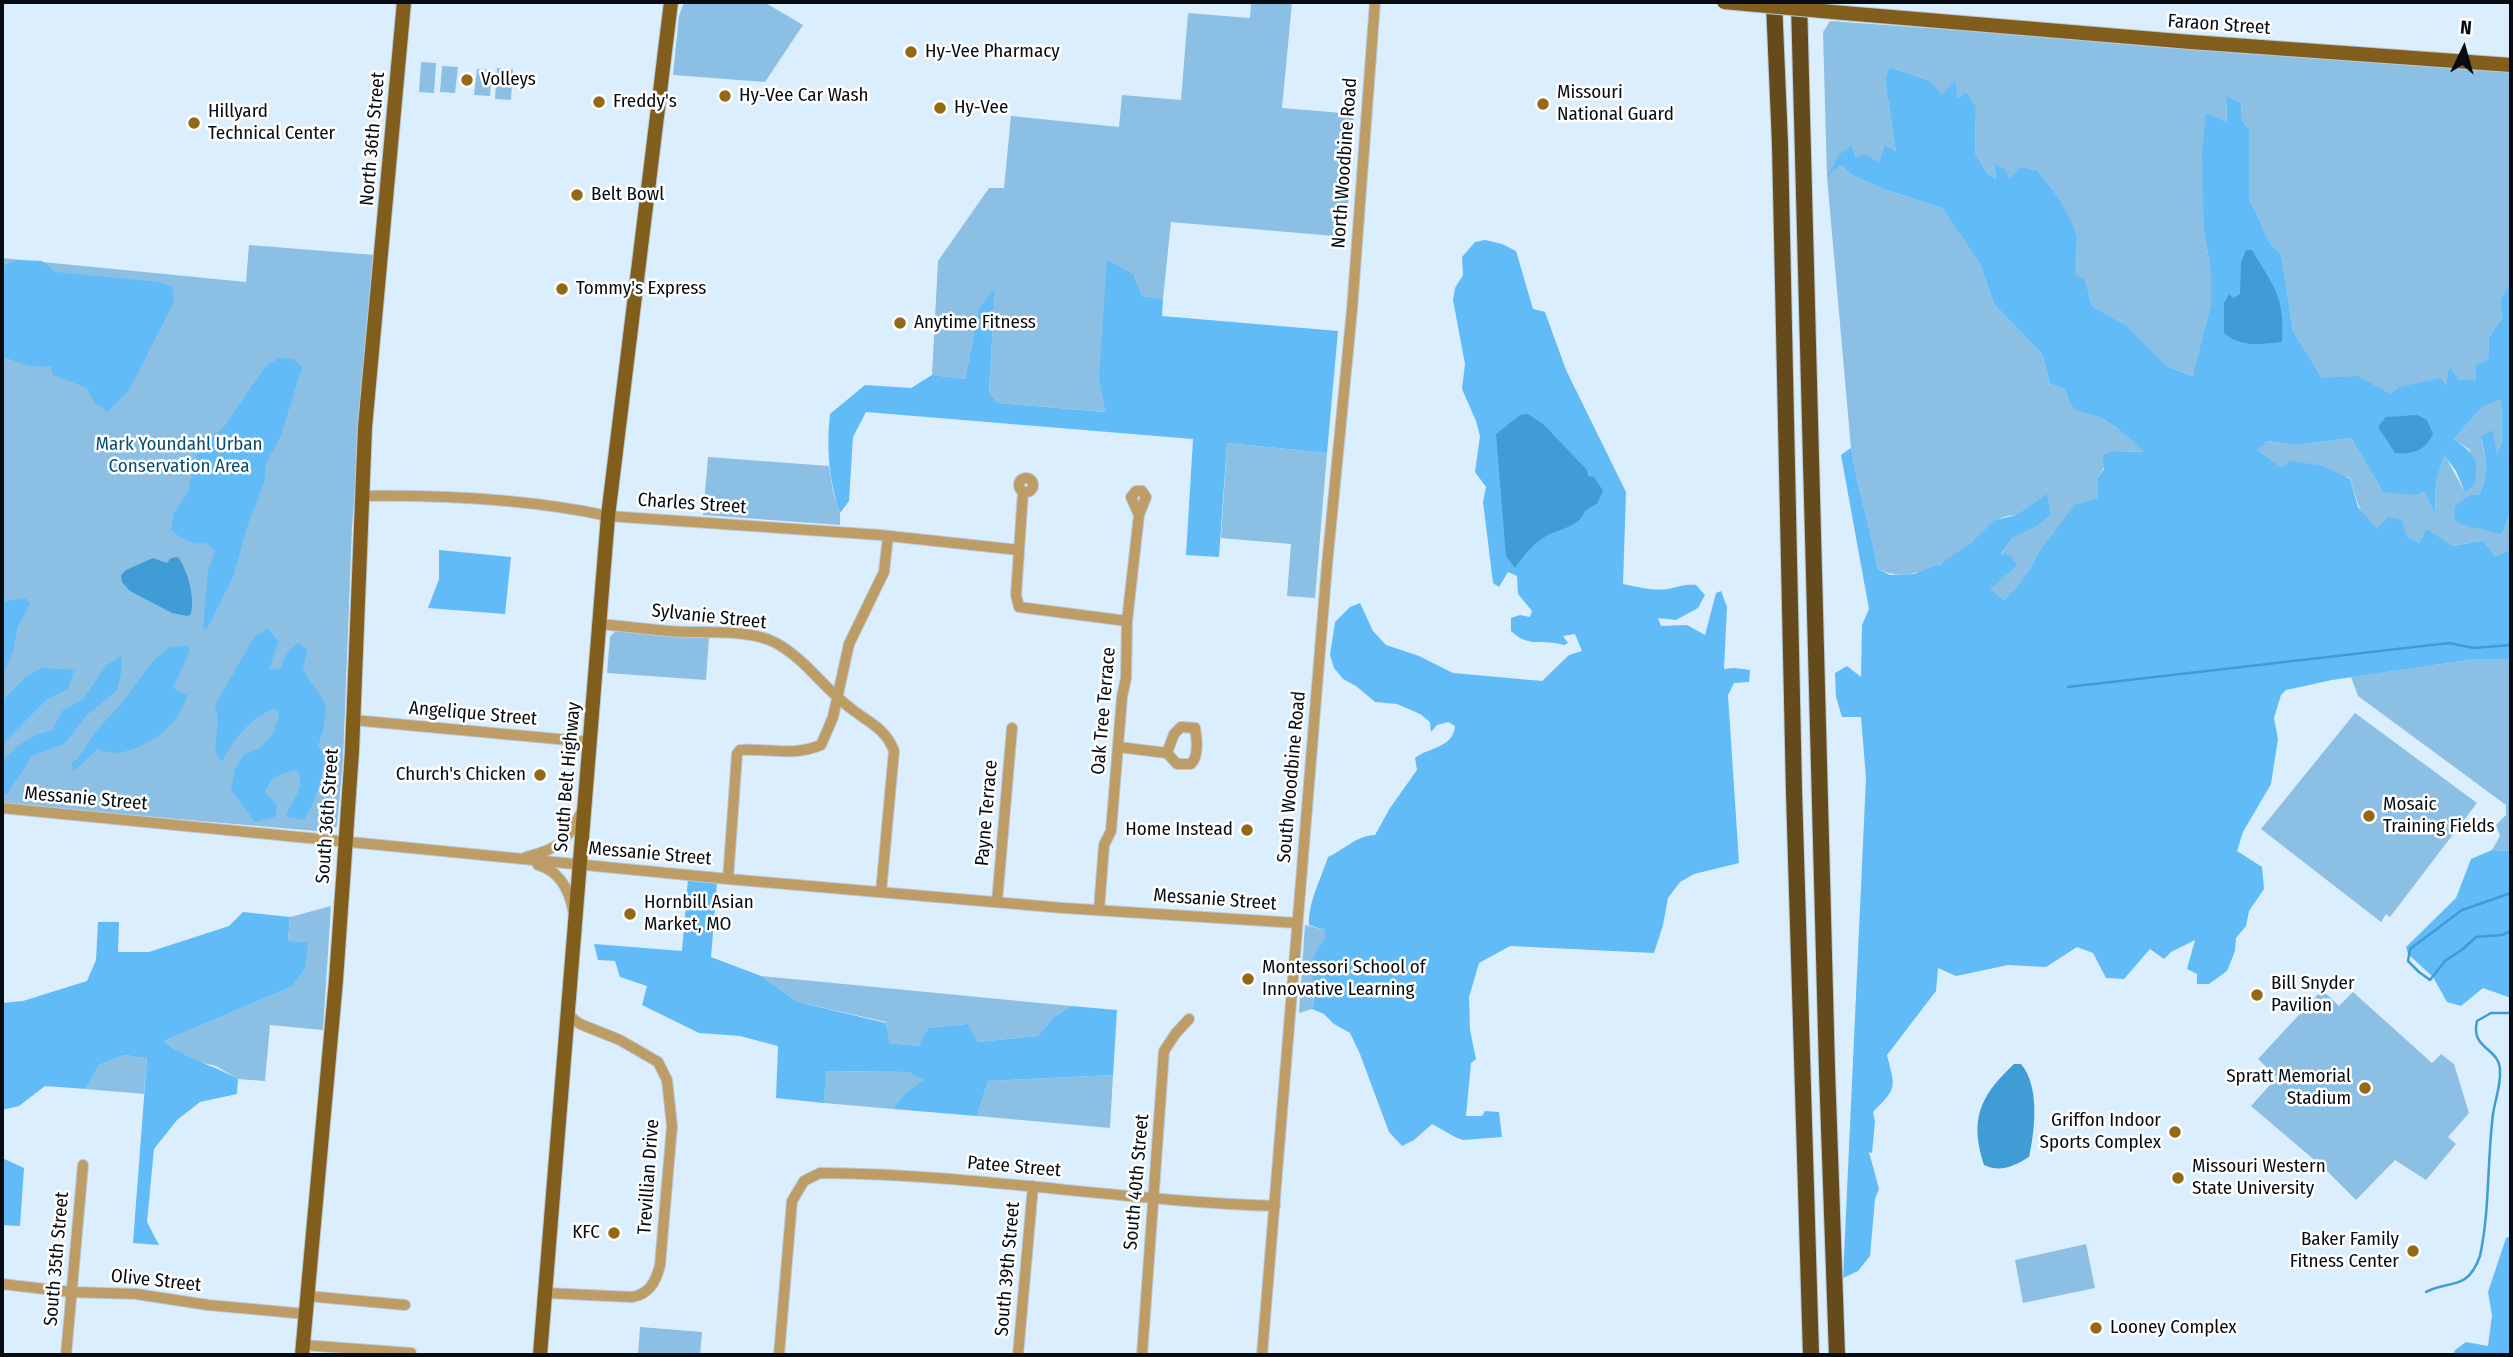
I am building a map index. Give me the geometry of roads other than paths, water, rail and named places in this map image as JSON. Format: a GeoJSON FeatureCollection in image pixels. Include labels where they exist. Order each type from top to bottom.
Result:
{"type":"FeatureCollection","features":[{"type":"Feature","properties":{"kind":"highway"},"geometry":{"type":"LineString","coordinates":[[1774,2],[1811,1355]]}},
{"type":"Feature","properties":{"kind":"highway"},"geometry":{"type":"LineString","coordinates":[[1799,2],[1827,1070],[1838,1355]]}},
{"type":"Feature","properties":{"kind":"main road","name":"North 36th Street"},"geometry":{"type":"LineString","coordinates":[[379,280],[404,2]]}},
{"type":"Feature","properties":{"kind":"main road","name":"South Belt Highway"},"geometry":{"type":"LineString","coordinates":[[540,1355],[608,516],[671,2]]}},
{"type":"Feature","properties":{"kind":"main road","name":"Faraon Street"},"geometry":{"type":"LineString","coordinates":[[1716,2],[2191,42],[2511,65]]}},
{"type":"Feature","properties":{"kind":"main road","name":"South 36th Street"},"geometry":{"type":"LineString","coordinates":[[303,1350],[346,841],[365,427],[379,280]]}},
{"type":"Feature","properties":{"kind":"street","name":"North Woodbine Road"},"geometry":{"type":"LineString","coordinates":[[1350,327],[1375,2]]}},
{"type":"Feature","properties":{"kind":"street","name":"South Woodbine Road"},"geometry":{"type":"LineString","coordinates":[[1262,1355],[1327,565],[1350,327]]}},
{"type":"Feature","properties":{"kind":"street"},"geometry":{"type":"LineString","coordinates":[[1023,492],[1016,595],[1019,607],[1127,621]]}},
{"type":"Feature","properties":{"kind":"street","name":"Charles Street"},"geometry":{"type":"LineString","coordinates":[[362,496],[484,499],[608,516],[888,536],[1019,550]]}},
{"type":"Feature","properties":{"kind":"street","name":"Oak Tree Terrace"},"geometry":{"type":"LineString","coordinates":[[1099,910],[1104,845],[1111,831],[1126,678],[1127,621],[1139,515]]}},
{"type":"Feature","properties":{"kind":"street"},"geometry":{"type":"LineString","coordinates":[[727,879],[737,754],[740,750],[785,753],[807,751],[821,745],[829,730],[849,643],[884,572],[888,536]]}},
{"type":"Feature","properties":{"kind":"street","name":"Sylvanie Street"},"geometry":{"type":"LineString","coordinates":[[599,624],[748,635],[774,641],[798,659],[837,696]]}},
{"type":"Feature","properties":{"kind":"street"},"geometry":{"type":"LineString","coordinates":[[837,696],[850,709],[876,724],[890,740],[894,751],[881,892]]}},
{"type":"Feature","properties":{"kind":"street","name":"Angelique Street"},"geometry":{"type":"LineString","coordinates":[[353,720],[590,742]]}},
{"type":"Feature","properties":{"kind":"street","name":"Payne Terrace"},"geometry":{"type":"LineString","coordinates":[[997,902],[1013,728]]}},
{"type":"Feature","properties":{"kind":"street"},"geometry":{"type":"LineString","coordinates":[[1118,747],[1167,753]]}},
{"type":"Feature","properties":{"kind":"street"},"geometry":{"type":"LineString","coordinates":[[515,859],[547,852],[565,841],[585,804]]}},
{"type":"Feature","properties":{"kind":"street","name":"Messanie Street"},"geometry":{"type":"LineString","coordinates":[[2,808],[727,879],[1099,910],[1297,923]]}},
{"type":"Feature","properties":{"kind":"street"},"geometry":{"type":"LineString","coordinates":[[515,859],[543,866],[562,881],[571,900],[575,923]]}},
{"type":"Feature","properties":{"kind":"street","name":"Trevillian Drive"},"geometry":{"type":"LineString","coordinates":[[545,1293],[632,1297],[640,1296],[654,1284],[660,1265],[672,1126],[667,1080],[658,1062],[620,1040],[580,1024],[568,1015]]}},
{"type":"Feature","properties":{"kind":"street","name":"South 40th Street"},"geometry":{"type":"LineString","coordinates":[[1142,1355],[1164,1051],[1176,1032],[1189,1019]]}},
{"type":"Feature","properties":{"kind":"street","name":"South 35th Street"},"geometry":{"type":"LineString","coordinates":[[66,1355],[83,1166]]}},
{"type":"Feature","properties":{"kind":"street","name":"Patee Street"},"geometry":{"type":"LineString","coordinates":[[779,1355],[794,1196],[804,1181],[820,1173],[1033,1186],[1275,1206]]}},
{"type":"Feature","properties":{"kind":"street","name":"South 39th Street"},"geometry":{"type":"LineString","coordinates":[[1018,1355],[1033,1186]]}},
{"type":"Feature","properties":{"kind":"street","name":"Olive Street"},"geometry":{"type":"LineString","coordinates":[[2,1284],[71,1292],[136,1294],[208,1305],[306,1314]]}},
{"type":"Feature","properties":{"kind":"street"},"geometry":{"type":"LineString","coordinates":[[307,1296],[405,1305]]}},
{"type":"Feature","properties":{"kind":"street"},"geometry":{"type":"LineString","coordinates":[[303,1350],[411,1353]]}},
{"type":"Feature","properties":{"kind":"waterway"},"geometry":{"type":"LineString","coordinates":[[2068,687],[2449,643],[2474,648],[2511,645]]}},
{"type":"Feature","properties":{"kind":"waterway"},"geometry":{"type":"LineString","coordinates":[[2511,893],[2462,910],[2410,949],[2408,961],[2430,980],[2445,961],[2476,937],[2502,935],[2511,931]]}},
{"type":"Feature","properties":{"kind":"waterway"},"geometry":{"type":"LineString","coordinates":[[2426,1292],[2464,1280],[2480,1256],[2493,1114],[2500,1076],[2499,1063],[2478,1038],[2477,1021],[2491,1013],[2511,1013]]}},
{"type":"Feature","properties":{"kind":"place","name":"Hy-Vee Pharmacy"},"geometry":{"type":"Point","coordinates":[911,52]}},
{"type":"Feature","properties":{"kind":"place","name":"Volleys"},"geometry":{"type":"Point","coordinates":[467,80]}},
{"type":"Feature","properties":{"kind":"place","name":"Hy-Vee Car Wash"},"geometry":{"type":"Point","coordinates":[725,96]}},
{"type":"Feature","properties":{"kind":"place","name":"Freddy's"},"geometry":{"type":"Point","coordinates":[599,102]}},
{"type":"Feature","properties":{"kind":"place","name":"Missouri National Guard"},"geometry":{"type":"Point","coordinates":[1543,104]}},
{"type":"Feature","properties":{"kind":"place","name":"Hy-Vee"},"geometry":{"type":"Point","coordinates":[940,108]}},
{"type":"Feature","properties":{"kind":"place","name":"Hillyard Technical Center"},"geometry":{"type":"Point","coordinates":[194,123]}},
{"type":"Feature","properties":{"kind":"place","name":"Belt Bowl"},"geometry":{"type":"Point","coordinates":[577,195]}},
{"type":"Feature","properties":{"kind":"place","name":"Tommy's Express"},"geometry":{"type":"Point","coordinates":[562,289]}},
{"type":"Feature","properties":{"kind":"place","name":"Anytime Fitness"},"geometry":{"type":"Point","coordinates":[900,323]}},
{"type":"Feature","properties":{"kind":"place","name":"Church's Chicken"},"geometry":{"type":"Point","coordinates":[540,775]}},
{"type":"Feature","properties":{"kind":"place","name":"Mosaic Training Fields"},"geometry":{"type":"Point","coordinates":[2369,816]}},
{"type":"Feature","properties":{"kind":"place","name":"Home Instead"},"geometry":{"type":"Point","coordinates":[1247,830]}},
{"type":"Feature","properties":{"kind":"place","name":"Hornbill Asian Market, MO"},"geometry":{"type":"Point","coordinates":[630,914]}},
{"type":"Feature","properties":{"kind":"place","name":"Montessori School of Innovative Learning"},"geometry":{"type":"Point","coordinates":[1248,979]}},
{"type":"Feature","properties":{"kind":"place","name":"Bill Snyder Pavilion"},"geometry":{"type":"Point","coordinates":[2257,995]}},
{"type":"Feature","properties":{"kind":"place","name":"Spratt Memorial Stadium"},"geometry":{"type":"Point","coordinates":[2365,1088]}},
{"type":"Feature","properties":{"kind":"place","name":"Griffon Indoor Sports Complex"},"geometry":{"type":"Point","coordinates":[2175,1132]}},
{"type":"Feature","properties":{"kind":"place","name":"Missouri Western State University"},"geometry":{"type":"Point","coordinates":[2178,1178]}},
{"type":"Feature","properties":{"kind":"place","name":"KFC"},"geometry":{"type":"Point","coordinates":[614,1233]}},
{"type":"Feature","properties":{"kind":"place","name":"Baker Family Fitness Center"},"geometry":{"type":"Point","coordinates":[2413,1251]}},
{"type":"Feature","properties":{"kind":"place","name":"Looney Complex"},"geometry":{"type":"Point","coordinates":[2096,1328]}},
{"type":"Feature","properties":{"kind":"park label","name":"Mark Youndahl Urban Conservation Area"},"geometry":{"type":"Point","coordinates":[179,456]}}]}
